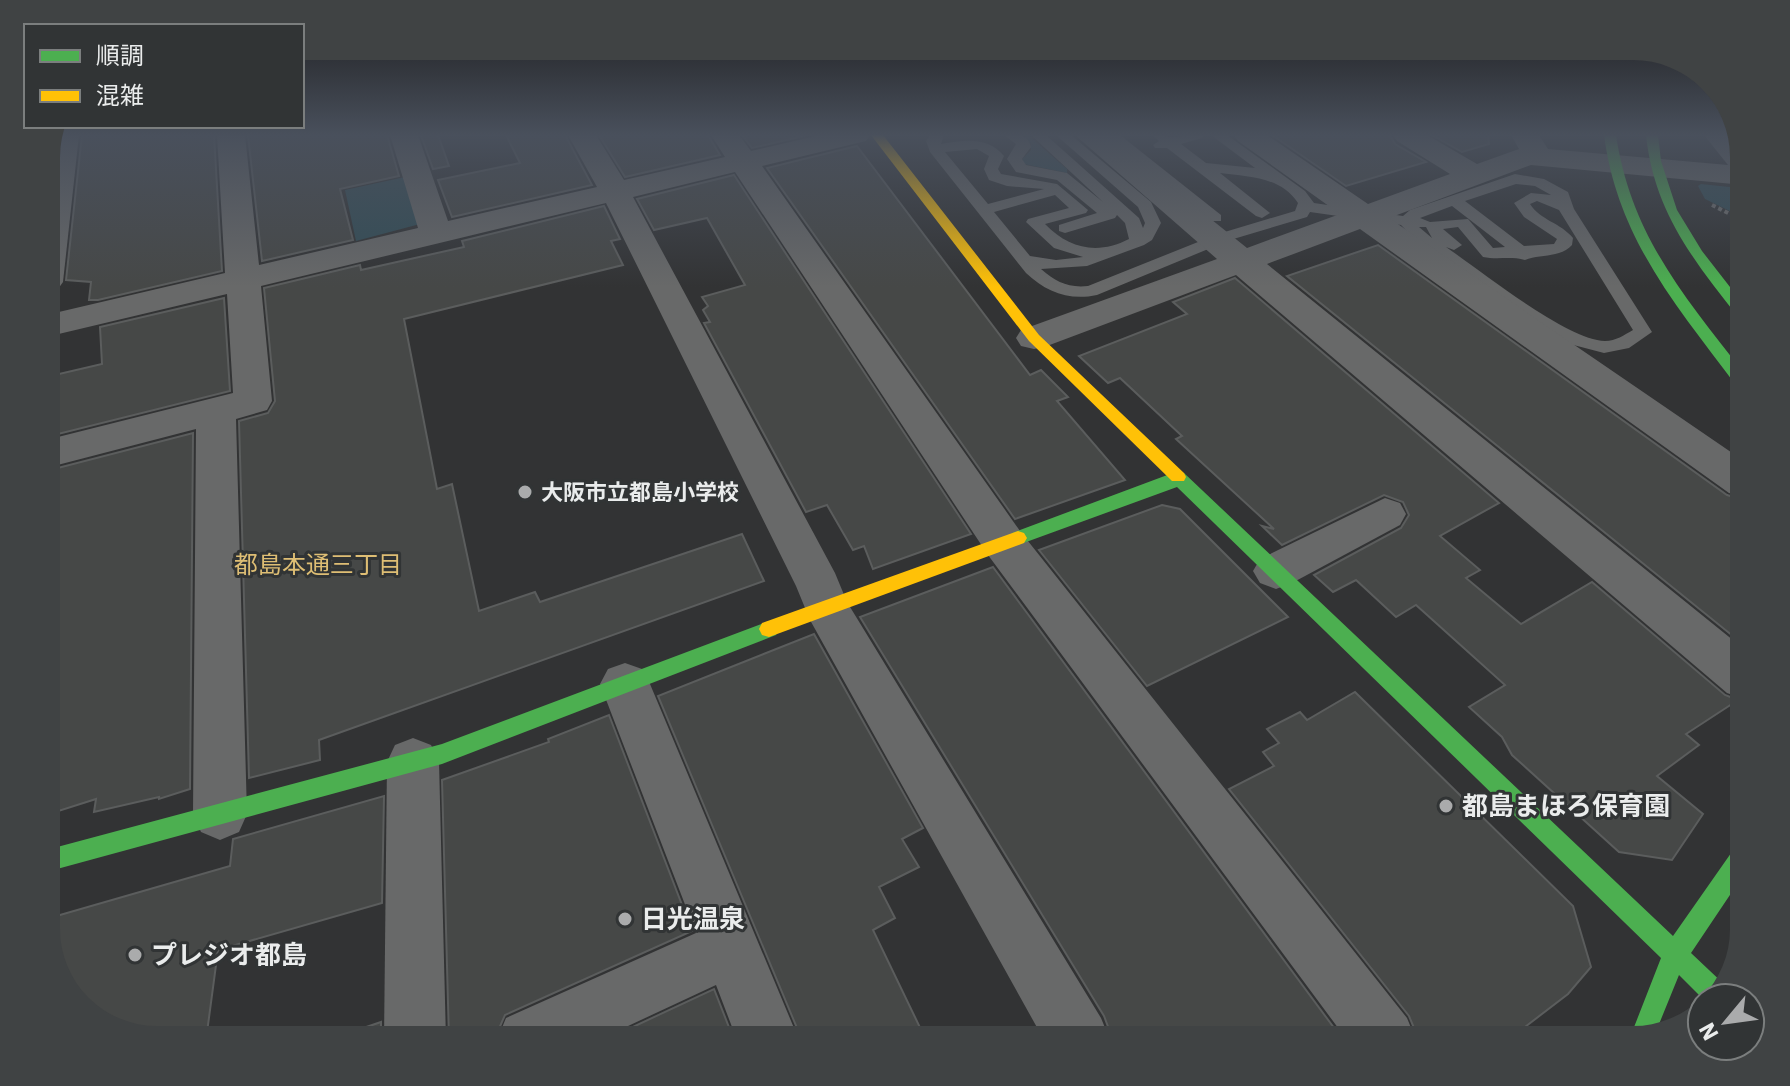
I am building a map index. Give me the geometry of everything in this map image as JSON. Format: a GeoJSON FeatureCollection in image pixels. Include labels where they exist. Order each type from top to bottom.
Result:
{"type":"FeatureCollection","features":[{"type":"Feature","properties":{"kind":"street"},"geometry":{"type":"LineString","coordinates":[[60,450],[253,401],[235,186]]}},
{"type":"Feature","properties":{"kind":"street"},"geometry":{"type":"LineString","coordinates":[[421,186],[436,233]]}},
{"type":"Feature","properties":{"kind":"street"},"geometry":{"type":"LineString","coordinates":[[612,186],[819,586],[826,607],[1071,1026]]}},
{"type":"Feature","properties":{"kind":"street"},"geometry":{"type":"LineString","coordinates":[[60,323],[630,186]]}},
{"type":"Feature","properties":{"kind":"street"},"geometry":{"type":"LineString","coordinates":[[761,186],[1004,543],[1374,1026]]}},
{"type":"Feature","properties":{"kind":"street"},"geometry":{"type":"LineString","coordinates":[[916,186],[1034,338],[1703,982]]}},
{"type":"Feature","properties":{"kind":"street"},"geometry":{"type":"LineString","coordinates":[[1153,186],[1730,666]]}},
{"type":"Feature","properties":{"kind":"street"},"geometry":{"type":"LineString","coordinates":[[1320,186],[1730,472]]}},
{"type":"Feature","properties":{"kind":"street"},"geometry":{"type":"LineString","coordinates":[[1034,338],[1222,240],[1363,216],[1467,186]]}},
{"type":"Feature","properties":{"kind":"street"},"geometry":{"type":"LineString","coordinates":[[1615,186],[1639,234],[1730,364]]}},
{"type":"Feature","properties":{"kind":"street"},"geometry":{"type":"LineString","coordinates":[[1660,186],[1672,214],[1698,256],[1730,297]]}},
{"type":"Feature","properties":{"kind":"street"},"geometry":{"type":"LineString","coordinates":[[216,410],[220,814]]}},
{"type":"Feature","properties":{"kind":"street"},"geometry":{"type":"LineString","coordinates":[[60,857],[442,754],[826,607],[1180,479]]}},
{"type":"Feature","properties":{"kind":"street"},"geometry":{"type":"LineString","coordinates":[[1276,571],[1385,514]]}},
{"type":"Feature","properties":{"kind":"street"},"geometry":{"type":"LineString","coordinates":[[625,684],[762,1026]]}},
{"type":"Feature","properties":{"kind":"street"},"geometry":{"type":"LineString","coordinates":[[413,762],[415,1026]]}},
{"type":"Feature","properties":{"kind":"street"},"geometry":{"type":"LineString","coordinates":[[1646,1025],[1675,955],[1730,874]]}},
{"type":"Feature","properties":{"kind":"street"},"geometry":{"type":"LineString","coordinates":[[559,1026],[731,947]]}},
{"type":"Feature","properties":{"kind":"lane"},"geometry":{"type":"LineString","coordinates":[[969,186],[1025,260],[1051,286],[1069,293],[1091,291],[1224,237],[1293,218],[1301,214],[1305,207]]}},
{"type":"Feature","properties":{"kind":"lane"},"geometry":{"type":"LineString","coordinates":[[986,209],[1072,186]]}},
{"type":"Feature","properties":{"kind":"lane"},"geometry":{"type":"LineString","coordinates":[[1074,186],[1080,210],[1034,222],[1063,249],[1111,254]]}},
{"type":"Feature","properties":{"kind":"lane"},"geometry":{"type":"LineString","coordinates":[[1075,186],[1133,221],[1138,242]]}},
{"type":"Feature","properties":{"kind":"lane"},"geometry":{"type":"LineString","coordinates":[[1075,186],[1109,215],[1064,229],[1089,253]]}},
{"type":"Feature","properties":{"kind":"lane"},"geometry":{"type":"LineString","coordinates":[[1025,260],[1051,266],[1073,264],[1111,254],[1146,237],[1153,223],[1145,205],[1122,186]]}},
{"type":"Feature","properties":{"kind":"lane"},"geometry":{"type":"LineString","coordinates":[[1174,186],[1222,240]]}},
{"type":"Feature","properties":{"kind":"lane"},"geometry":{"type":"LineString","coordinates":[[1227,186],[1262,213]]}},
{"type":"Feature","properties":{"kind":"lane"},"geometry":{"type":"LineString","coordinates":[[1289,186],[1300,194],[1305,207]]}},
{"type":"Feature","properties":{"kind":"lane"},"geometry":{"type":"LineString","coordinates":[[1408,222],[1416,213],[1463,188],[1477,186]]}},
{"type":"Feature","properties":{"kind":"lane"},"geometry":{"type":"LineString","coordinates":[[1408,222],[1423,239],[1568,338],[1608,347],[1623,344],[1643,332],[1566,209],[1563,195],[1548,186]]}},
{"type":"Feature","properties":{"kind":"lane"},"geometry":{"type":"LineString","coordinates":[[1463,188],[1529,258]]}},
{"type":"Feature","properties":{"kind":"lane"},"geometry":{"type":"LineString","coordinates":[[1305,207],[1408,222],[1440,223],[1433,226],[1434,231],[1483,259],[1529,258],[1558,249],[1564,245],[1565,238],[1560,231],[1522,208],[1526,199],[1543,197],[1566,209]]}},
{"type":"Feature","properties":{"kind":"lane"},"geometry":{"type":"LineString","coordinates":[[1536,299],[1608,347]]}},
{"type":"Feature","properties":{"kind":"path"},"geometry":{"type":"LineString","coordinates":[[1706,202],[1730,214]]}},
{"type":"Feature","properties":{"kind":"shaded area"},"geometry":{"type":"Polygon","coordinates":[[[365,186],[408,186],[420,224],[356,241],[345,190],[365,186]]]}},
{"type":"Feature","properties":{"kind":"shaded area"},"geometry":{"type":"Polygon","coordinates":[[[1698,186],[1730,187],[1730,211],[1705,199],[1698,186]]]}},
{"type":"Feature","properties":{"kind":"building"},"geometry":{"type":"Polygon","coordinates":[[[76,186],[217,186],[222,271],[98,300],[89,300],[91,282],[66,280],[76,186]]]}},
{"type":"Feature","properties":{"kind":"building"},"geometry":{"type":"Polygon","coordinates":[[[254,186],[355,186],[340,189],[353,240],[262,261],[254,186]]]}},
{"type":"Feature","properties":{"kind":"building"},"geometry":{"type":"Polygon","coordinates":[[[440,186],[589,186],[452,217],[440,186]]]}},
{"type":"Feature","properties":{"kind":"building"},"geometry":{"type":"Polygon","coordinates":[[[691,186],[741,186],[971,534],[873,569],[864,546],[853,550],[827,505],[806,512],[704,323],[710,322],[703,310],[708,306],[702,297],[745,285],[707,218],[654,230],[637,199],[691,186]]]}},
{"type":"Feature","properties":{"kind":"building"},"geometry":{"type":"Polygon","coordinates":[[[779,186],[887,186],[1030,375],[1041,370],[1068,397],[1057,401],[1125,480],[1015,519],[779,186]]]}},
{"type":"Feature","properties":{"kind":"building"},"geometry":{"type":"Polygon","coordinates":[[[604,206],[620,239],[611,241],[623,265],[404,319],[437,489],[452,484],[479,611],[535,592],[540,602],[742,534],[764,581],[319,740],[320,760],[249,778],[239,421],[268,413],[275,401],[264,288],[360,265],[361,270],[464,247],[462,241],[604,206]]]}},
{"type":"Feature","properties":{"kind":"building"},"geometry":{"type":"Polygon","coordinates":[[[1378,245],[1730,496],[1730,634],[1287,276],[1378,245]]]}},
{"type":"Feature","properties":{"kind":"building"},"geometry":{"type":"Polygon","coordinates":[[[1235,278],[1499,503],[1440,536],[1480,570],[1466,578],[1521,624],[1592,582],[1730,697],[1730,705],[1686,734],[1699,745],[1657,776],[1703,814],[1672,860],[1619,852],[1512,755],[1502,737],[1469,707],[1505,685],[1416,605],[1396,617],[1356,580],[1333,592],[1314,575],[1401,528],[1409,515],[1403,502],[1384,495],[1282,545],[1262,526],[1274,529],[1176,439],[1182,436],[1120,378],[1108,383],[1079,356],[1187,314],[1173,302],[1235,278]]]}},
{"type":"Feature","properties":{"kind":"building"},"geometry":{"type":"Polygon","coordinates":[[[224,298],[230,391],[60,434],[60,374],[102,364],[100,327],[224,298]]]}},
{"type":"Feature","properties":{"kind":"building"},"geometry":{"type":"Polygon","coordinates":[[[193,433],[190,789],[159,799],[94,812],[96,799],[60,811],[60,467],[193,433]]]}},
{"type":"Feature","properties":{"kind":"building"},"geometry":{"type":"Polygon","coordinates":[[[1162,505],[1180,509],[1288,617],[1147,686],[1039,550],[1162,505]]]}},
{"type":"Feature","properties":{"kind":"building"},"geometry":{"type":"Polygon","coordinates":[[[993,567],[1333,1026],[1108,1026],[860,617],[993,567]]]}},
{"type":"Feature","properties":{"kind":"building"},"geometry":{"type":"Polygon","coordinates":[[[814,634],[923,828],[902,839],[919,867],[879,887],[895,918],[873,930],[919,1026],[796,1026],[658,696],[814,634]]]}},
{"type":"Feature","properties":{"kind":"building"},"geometry":{"type":"Polygon","coordinates":[[[1355,692],[1573,906],[1591,967],[1568,994],[1526,1026],[1413,1026],[1409,1016],[1229,789],[1274,766],[1263,752],[1279,743],[1267,729],[1300,712],[1307,720],[1355,692]]]}},
{"type":"Feature","properties":{"kind":"building"},"geometry":{"type":"Polygon","coordinates":[[[609,715],[692,931],[505,1015],[500,1026],[449,1026],[442,780],[549,742],[548,739],[609,715]]]}},
{"type":"Feature","properties":{"kind":"building"},"geometry":{"type":"Polygon","coordinates":[[[384,796],[382,903],[218,950],[208,1026],[132,1023],[108,1013],[88,998],[76,983],[65,960],[60,915],[230,866],[233,839],[384,796]]]}},
{"type":"Feature","properties":{"kind":"building"},"geometry":{"type":"Polygon","coordinates":[[[714,989],[729,1026],[635,1026],[714,989]]]}},
{"type":"Feature","properties":{"kind":"traffic: fast"},"geometry":{"type":"LineString","coordinates":[[1620,186],[1625,204],[1658,268],[1730,365]]}},
{"type":"Feature","properties":{"kind":"traffic: fast"},"geometry":{"type":"LineString","coordinates":[[1661,186],[1683,232],[1730,297]]}},
{"type":"Feature","properties":{"kind":"traffic: fast"},"geometry":{"type":"LineString","coordinates":[[1178,477],[1703,982]]}},
{"type":"Feature","properties":{"kind":"traffic: fast"},"geometry":{"type":"LineString","coordinates":[[1018,538],[1180,479]]}},
{"type":"Feature","properties":{"kind":"traffic: fast"},"geometry":{"type":"LineString","coordinates":[[60,857],[442,754],[769,629]]}},
{"type":"Feature","properties":{"kind":"traffic: fast"},"geometry":{"type":"LineString","coordinates":[[1646,1025],[1675,955],[1730,874]]}},
{"type":"Feature","properties":{"kind":"traffic: slow"},"geometry":{"type":"LineString","coordinates":[[916,186],[1034,338],[1178,477]]}},
{"type":"Feature","properties":{"kind":"traffic: slow"},"geometry":{"type":"LineString","coordinates":[[769,629],[1018,538]]}},
{"type":"Feature","properties":{"kind":"place","name":"大阪市立都島小学校"},"geometry":{"type":"Point","coordinates":[525,492]}},
{"type":"Feature","properties":{"kind":"place","name":"都島まほろ保育園"},"geometry":{"type":"Point","coordinates":[1446,806]}},
{"type":"Feature","properties":{"kind":"place","name":"日光温泉"},"geometry":{"type":"Point","coordinates":[625,919]}},
{"type":"Feature","properties":{"kind":"place","name":"プレジオ都島"},"geometry":{"type":"Point","coordinates":[135,955]}},
{"type":"Feature","properties":{"kind":"district","name":"都島本通三丁目"},"geometry":{"type":"Point","coordinates":[318,565]}}]}
